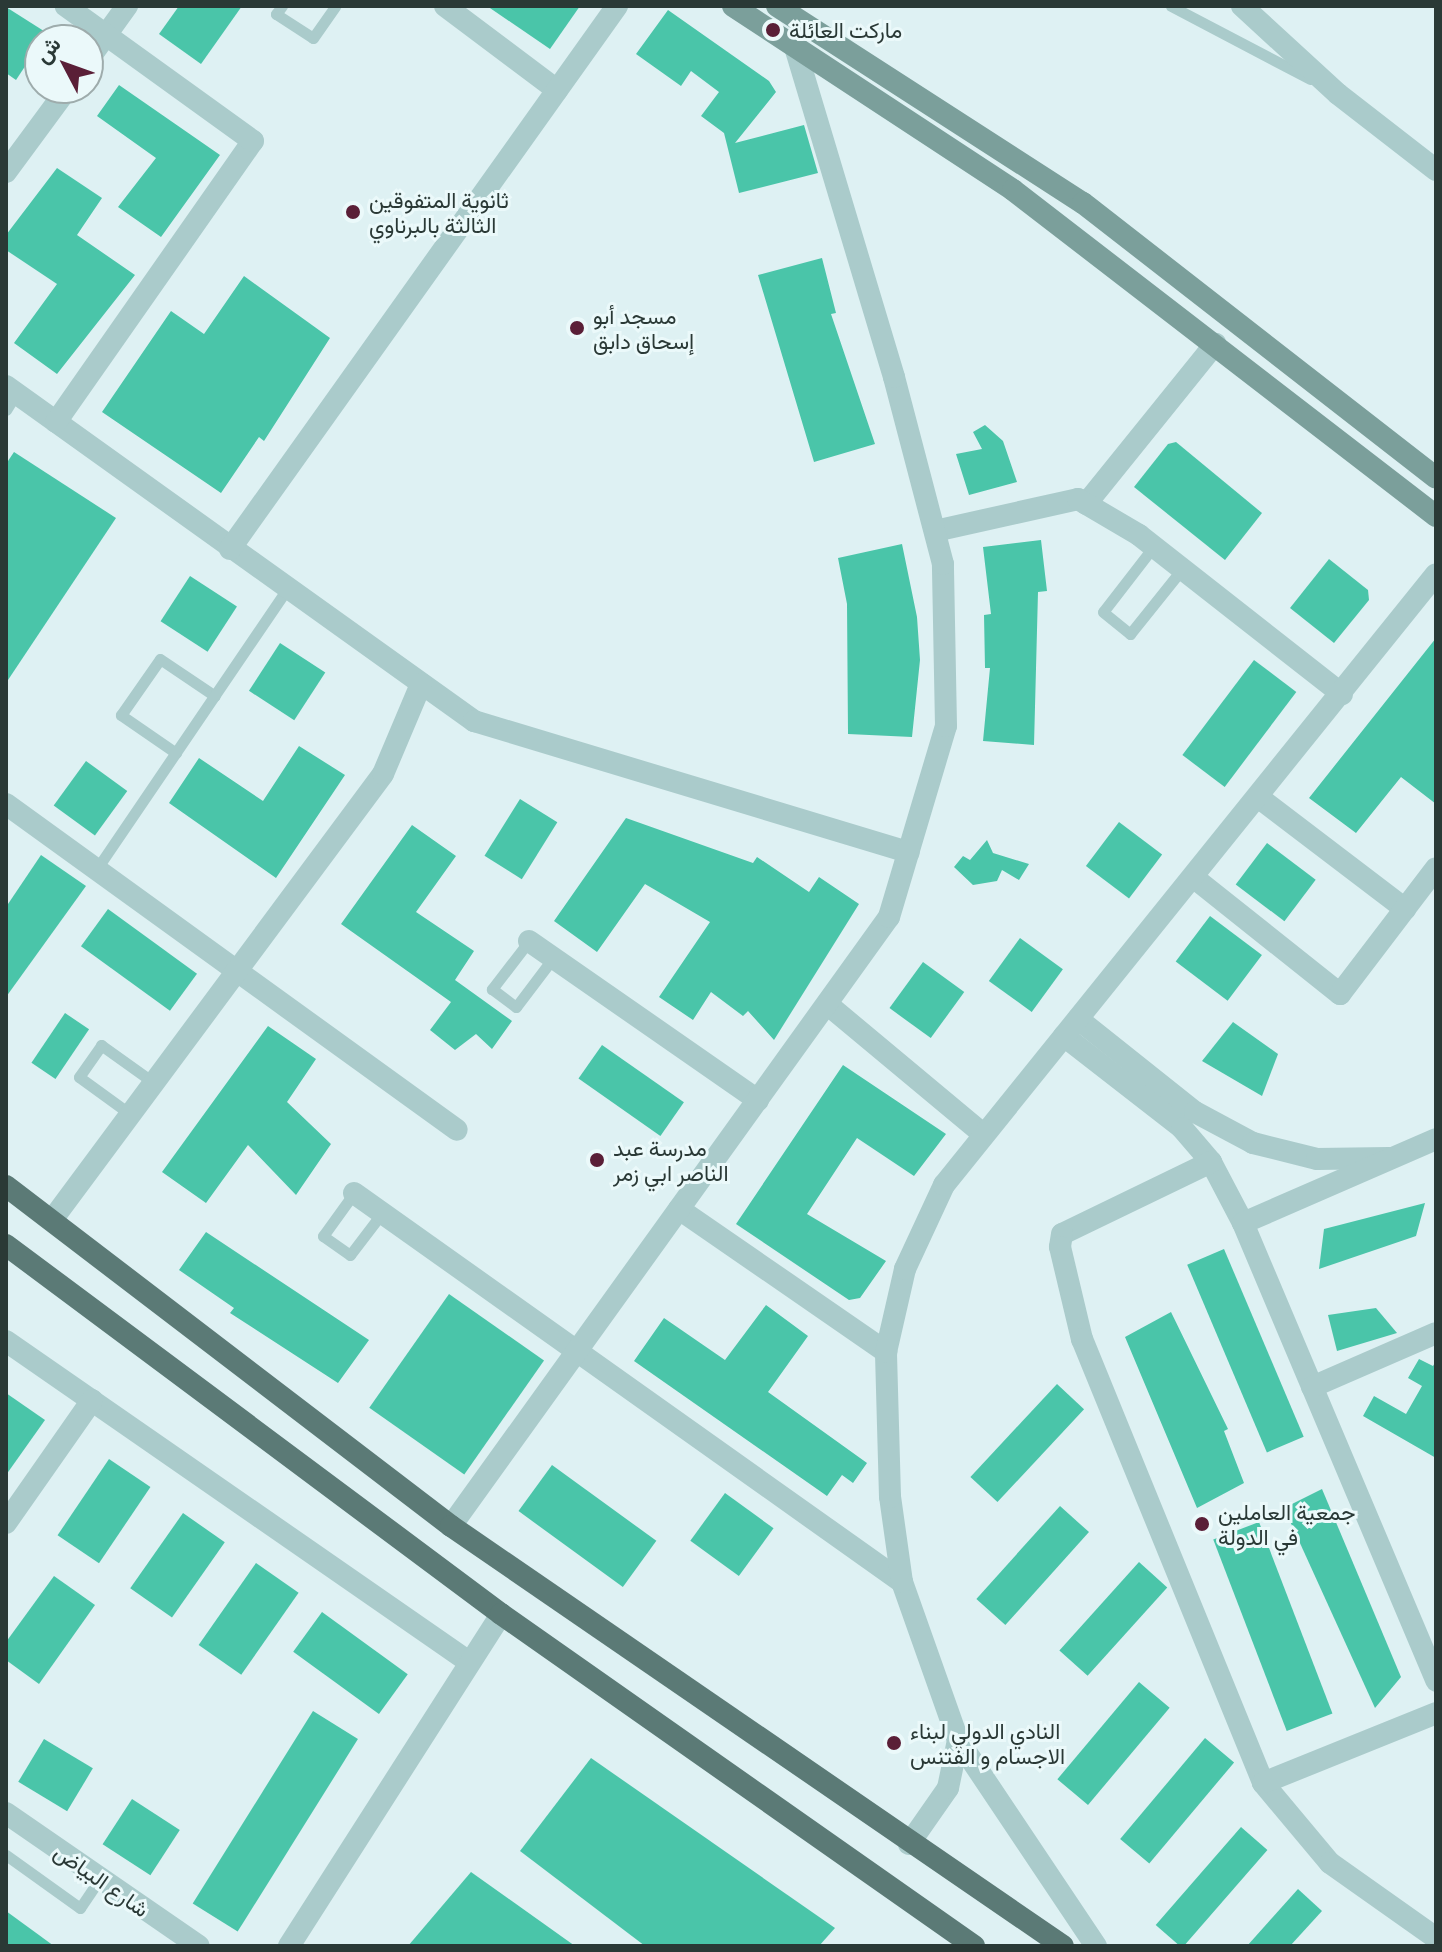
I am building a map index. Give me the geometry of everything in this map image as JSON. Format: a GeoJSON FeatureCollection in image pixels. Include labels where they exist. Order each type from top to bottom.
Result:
{"type":"FeatureCollection","features":[{"type":"Feature","properties":{"kind":"main road"},"geometry":{"type":"LineString","coordinates":[[733,6],[796,51],[1013,190],[1436,516]]}},
{"type":"Feature","properties":{"kind":"main road"},"geometry":{"type":"LineString","coordinates":[[777,6],[1083,203],[1436,478]]}},
{"type":"Feature","properties":{"kind":"main road"},"geometry":{"type":"LineString","coordinates":[[6,1186],[451,1526],[909,1844],[1063,1946]]}},
{"type":"Feature","properties":{"kind":"main road"},"geometry":{"type":"LineString","coordinates":[[6,1245],[501,1614],[974,1946]]}},
{"type":"Feature","properties":{"kind":"street"},"geometry":{"type":"LineString","coordinates":[[56,422],[253,141],[66,6]]}},
{"type":"Feature","properties":{"kind":"street"},"geometry":{"type":"LineString","coordinates":[[104,39],[127,6]]}},
{"type":"Feature","properties":{"kind":"street"},"geometry":{"type":"LineString","coordinates":[[445,6],[557,90]]}},
{"type":"Feature","properties":{"kind":"street"},"geometry":{"type":"LineString","coordinates":[[230,549],[617,6]]}},
{"type":"Feature","properties":{"kind":"street"},"geometry":{"type":"LineString","coordinates":[[1242,6],[1338,94],[1436,170]]}},
{"type":"Feature","properties":{"kind":"street"},"geometry":{"type":"LineString","coordinates":[[451,1526],[889,917],[946,726],[943,564],[796,51]]}},
{"type":"Feature","properties":{"kind":"street"},"geometry":{"type":"LineString","coordinates":[[6,172],[56,104]]}},
{"type":"Feature","properties":{"kind":"street"},"geometry":{"type":"LineString","coordinates":[[1086,504],[1215,344]]}},
{"type":"Feature","properties":{"kind":"street"},"geometry":{"type":"LineString","coordinates":[[9,397],[56,422],[474,721],[909,852]]}},
{"type":"Feature","properties":{"kind":"street"},"geometry":{"type":"LineString","coordinates":[[935,531],[1078,499],[1154,546],[1342,694]]}},
{"type":"Feature","properties":{"kind":"street"},"geometry":{"type":"LineString","coordinates":[[1096,1946],[958,1740],[902,1582],[890,1497],[886,1352],[905,1269],[944,1185],[1436,574]]}},
{"type":"Feature","properties":{"kind":"street"},"geometry":{"type":"LineString","coordinates":[[52,1220],[383,774],[421,684]]}},
{"type":"Feature","properties":{"kind":"street"},"geometry":{"type":"LineString","coordinates":[[1258,797],[1405,909]]}},
{"type":"Feature","properties":{"kind":"street"},"geometry":{"type":"LineString","coordinates":[[6,804],[457,1130]]}},
{"type":"Feature","properties":{"kind":"street"},"geometry":{"type":"LineString","coordinates":[[1193,877],[1340,994],[1436,868]]}},
{"type":"Feature","properties":{"kind":"street"},"geometry":{"type":"LineString","coordinates":[[529,941],[758,1100]]}},
{"type":"Feature","properties":{"kind":"street"},"geometry":{"type":"LineString","coordinates":[[827,1004],[984,1135]]}},
{"type":"Feature","properties":{"kind":"street"},"geometry":{"type":"LineString","coordinates":[[1071,1027],[1195,1112],[1233,1134],[1317,1159],[1389,1158]]}},
{"type":"Feature","properties":{"kind":"street"},"geometry":{"type":"LineString","coordinates":[[1071,1027],[1182,1128],[1211,1162],[1243,1223],[1436,1681]]}},
{"type":"Feature","properties":{"kind":"street"},"geometry":{"type":"LineString","coordinates":[[1243,1223],[1436,1139]]}},
{"type":"Feature","properties":{"kind":"street"},"geometry":{"type":"LineString","coordinates":[[1211,1162],[1075,1224],[1062,1234],[1060,1247],[1082,1339],[1263,1783],[1330,1863],[1436,1938]]}},
{"type":"Feature","properties":{"kind":"street"},"geometry":{"type":"LineString","coordinates":[[354,1193],[902,1582]]}},
{"type":"Feature","properties":{"kind":"street"},"geometry":{"type":"LineString","coordinates":[[679,1209],[886,1352]]}},
{"type":"Feature","properties":{"kind":"street"},"geometry":{"type":"LineString","coordinates":[[1312,1387],[1436,1333]]}},
{"type":"Feature","properties":{"kind":"street"},"geometry":{"type":"LineString","coordinates":[[6,1341],[469,1662]]}},
{"type":"Feature","properties":{"kind":"street"},"geometry":{"type":"LineString","coordinates":[[6,1523],[92,1400]]}},
{"type":"Feature","properties":{"kind":"street"},"geometry":{"type":"LineString","coordinates":[[289,1946],[501,1614]]}},
{"type":"Feature","properties":{"kind":"street"},"geometry":{"type":"LineString","coordinates":[[1263,1783],[1436,1713]]}},
{"type":"Feature","properties":{"kind":"street"},"geometry":{"type":"LineString","coordinates":[[909,1844],[945,1796],[958,1740]]}},
{"type":"Feature","properties":{"kind":"street","name":"شارع البياض"},"geometry":{"type":"LineString","coordinates":[[6,1813],[199,1946]]}},
{"type":"Feature","properties":{"kind":"lane"},"geometry":{"type":"LineString","coordinates":[[282,6],[276,14],[313,38],[335,6]]}},
{"type":"Feature","properties":{"kind":"lane"},"geometry":{"type":"LineString","coordinates":[[1171,6],[1338,94]]}},
{"type":"Feature","properties":{"kind":"lane"},"geometry":{"type":"LineString","coordinates":[[1250,6],[1263,25]]}},
{"type":"Feature","properties":{"kind":"lane"},"geometry":{"type":"LineString","coordinates":[[1154,546],[1103,612],[1130,634],[1182,569]]}},
{"type":"Feature","properties":{"kind":"lane"},"geometry":{"type":"LineString","coordinates":[[96,871],[287,589]]}},
{"type":"Feature","properties":{"kind":"lane"},"geometry":{"type":"LineString","coordinates":[[176,753],[121,715],[160,659],[215,696]]}},
{"type":"Feature","properties":{"kind":"lane"},"geometry":{"type":"LineString","coordinates":[[529,941],[492,989],[516,1007],[553,958]]}},
{"type":"Feature","properties":{"kind":"lane"},"geometry":{"type":"LineString","coordinates":[[130,1114],[79,1077],[101,1045],[154,1083]]}},
{"type":"Feature","properties":{"kind":"lane"},"geometry":{"type":"LineString","coordinates":[[354,1193],[323,1236],[350,1255],[382,1213]]}},
{"type":"Feature","properties":{"kind":"lane"},"geometry":{"type":"LineString","coordinates":[[6,1855],[80,1908],[100,1878]]}},
{"type":"Feature","properties":{"kind":"building"},"geometry":{"type":"Polygon","coordinates":[[[179,6],[242,6],[201,64],[159,34],[179,6]]]}},
{"type":"Feature","properties":{"kind":"building"},"geometry":{"type":"Polygon","coordinates":[[[487,6],[580,6],[550,49],[487,6]]]}},
{"type":"Feature","properties":{"kind":"building"},"geometry":{"type":"Polygon","coordinates":[[[6,7],[33,24],[24,24],[24,68],[16,80],[6,73],[6,7]]]}},
{"type":"Feature","properties":{"kind":"building"},"geometry":{"type":"Polygon","coordinates":[[[668,10],[769,81],[776,92],[735,143],[804,125],[818,173],[739,193],[724,133],[701,116],[719,92],[691,71],[681,86],[636,54],[668,10]]]}},
{"type":"Feature","properties":{"kind":"building"},"geometry":{"type":"Polygon","coordinates":[[[119,85],[220,155],[161,237],[118,207],[156,158],[97,116],[119,85]]]}},
{"type":"Feature","properties":{"kind":"building"},"geometry":{"type":"Polygon","coordinates":[[[57,168],[102,198],[77,235],[135,275],[57,374],[14,343],[57,284],[6,250],[6,235],[57,168]]]}},
{"type":"Feature","properties":{"kind":"building"},"geometry":{"type":"Polygon","coordinates":[[[822,258],[836,313],[831,314],[875,444],[814,462],[758,275],[822,258]]]}},
{"type":"Feature","properties":{"kind":"building"},"geometry":{"type":"Polygon","coordinates":[[[244,276],[330,338],[264,441],[259,437],[221,493],[102,412],[171,311],[204,334],[244,276]]]}},
{"type":"Feature","properties":{"kind":"building"},"geometry":{"type":"Polygon","coordinates":[[[985,425],[1003,441],[1017,482],[969,495],[956,454],[982,449],[973,432],[985,425]]]}},
{"type":"Feature","properties":{"kind":"building"},"geometry":{"type":"Polygon","coordinates":[[[1176,442],[1262,513],[1225,560],[1134,487],[1168,444],[1176,442]]]}},
{"type":"Feature","properties":{"kind":"building"},"geometry":{"type":"Polygon","coordinates":[[[14,452],[116,518],[6,683],[6,464],[14,452]]]}},
{"type":"Feature","properties":{"kind":"building"},"geometry":{"type":"Polygon","coordinates":[[[1041,540],[1047,591],[1038,592],[1034,745],[983,741],[990,668],[985,668],[984,615],[991,614],[983,547],[1041,540]]]}},
{"type":"Feature","properties":{"kind":"building"},"geometry":{"type":"Polygon","coordinates":[[[902,544],[917,617],[920,660],[912,737],[848,734],[847,604],[838,558],[902,544]]]}},
{"type":"Feature","properties":{"kind":"building"},"geometry":{"type":"Polygon","coordinates":[[[1329,559],[1368,590],[1369,600],[1334,643],[1290,608],[1329,559]]]}},
{"type":"Feature","properties":{"kind":"building"},"geometry":{"type":"Polygon","coordinates":[[[190,576],[237,606],[208,652],[161,621],[190,576]]]}},
{"type":"Feature","properties":{"kind":"building"},"geometry":{"type":"Polygon","coordinates":[[[1436,638],[1436,804],[1401,777],[1356,833],[1309,798],[1436,638]]]}},
{"type":"Feature","properties":{"kind":"building"},"geometry":{"type":"Polygon","coordinates":[[[280,643],[325,672],[294,720],[249,691],[280,643]]]}},
{"type":"Feature","properties":{"kind":"building"},"geometry":{"type":"Polygon","coordinates":[[[1254,660],[1296,692],[1225,787],[1182,755],[1254,660]]]}},
{"type":"Feature","properties":{"kind":"building"},"geometry":{"type":"Polygon","coordinates":[[[299,746],[345,775],[276,878],[169,803],[199,758],[263,801],[299,746]]]}},
{"type":"Feature","properties":{"kind":"building"},"geometry":{"type":"Polygon","coordinates":[[[86,761],[127,791],[95,835],[54,805],[86,761]]]}},
{"type":"Feature","properties":{"kind":"building"},"geometry":{"type":"Polygon","coordinates":[[[520,799],[557,822],[522,879],[484,856],[520,799]]]}},
{"type":"Feature","properties":{"kind":"building"},"geometry":{"type":"Polygon","coordinates":[[[626,818],[753,863],[757,857],[809,892],[819,877],[859,904],[774,1040],[748,1011],[743,1016],[711,992],[693,1020],[659,997],[710,922],[645,884],[597,952],[554,921],[626,818]]]}},
{"type":"Feature","properties":{"kind":"building"},"geometry":{"type":"Polygon","coordinates":[[[1119,822],[1162,854],[1129,898],[1086,866],[1119,822]]]}},
{"type":"Feature","properties":{"kind":"building"},"geometry":{"type":"Polygon","coordinates":[[[412,825],[456,856],[416,912],[474,951],[455,980],[512,1021],[492,1049],[476,1034],[455,1050],[430,1030],[451,1002],[341,924],[412,825]]]}},
{"type":"Feature","properties":{"kind":"building"},"geometry":{"type":"Polygon","coordinates":[[[987,840],[993,853],[1029,864],[1019,880],[1002,870],[997,881],[973,885],[954,867],[963,856],[970,860],[987,840]]]}},
{"type":"Feature","properties":{"kind":"building"},"geometry":{"type":"Polygon","coordinates":[[[1267,843],[1316,880],[1284,921],[1236,885],[1267,843]]]}},
{"type":"Feature","properties":{"kind":"building"},"geometry":{"type":"Polygon","coordinates":[[[41,855],[86,886],[6,997],[6,907],[41,855]]]}},
{"type":"Feature","properties":{"kind":"building"},"geometry":{"type":"Polygon","coordinates":[[[108,909],[197,974],[170,1011],[81,946],[108,909]]]}},
{"type":"Feature","properties":{"kind":"building"},"geometry":{"type":"Polygon","coordinates":[[[1210,916],[1262,955],[1228,1001],[1176,962],[1210,916]]]}},
{"type":"Feature","properties":{"kind":"building"},"geometry":{"type":"Polygon","coordinates":[[[1020,938],[1063,969],[1032,1012],[989,981],[1020,938]]]}},
{"type":"Feature","properties":{"kind":"building"},"geometry":{"type":"Polygon","coordinates":[[[923,962],[964,992],[931,1038],[889,1008],[923,962]]]}},
{"type":"Feature","properties":{"kind":"building"},"geometry":{"type":"Polygon","coordinates":[[[65,1013],[89,1029],[55,1079],[31,1063],[65,1013]]]}},
{"type":"Feature","properties":{"kind":"building"},"geometry":{"type":"Polygon","coordinates":[[[1233,1022],[1278,1054],[1262,1096],[1202,1061],[1233,1022]]]}},
{"type":"Feature","properties":{"kind":"building"},"geometry":{"type":"Polygon","coordinates":[[[268,1026],[316,1059],[287,1102],[331,1144],[296,1195],[248,1145],[206,1203],[162,1172],[268,1026]]]}},
{"type":"Feature","properties":{"kind":"building"},"geometry":{"type":"Polygon","coordinates":[[[602,1045],[684,1102],[660,1136],[578,1079],[602,1045]]]}},
{"type":"Feature","properties":{"kind":"building"},"geometry":{"type":"Polygon","coordinates":[[[843,1065],[946,1134],[914,1176],[857,1138],[807,1214],[886,1261],[860,1298],[849,1300],[736,1224],[843,1065]]]}},
{"type":"Feature","properties":{"kind":"building"},"geometry":{"type":"Polygon","coordinates":[[[1425,1203],[1416,1236],[1319,1269],[1324,1229],[1425,1203]]]}},
{"type":"Feature","properties":{"kind":"building"},"geometry":{"type":"Polygon","coordinates":[[[206,1232],[369,1340],[338,1383],[230,1313],[234,1308],[179,1270],[206,1232]]]}},
{"type":"Feature","properties":{"kind":"building"},"geometry":{"type":"Polygon","coordinates":[[[1224,1249],[1304,1437],[1267,1452],[1187,1265],[1224,1249]]]}},
{"type":"Feature","properties":{"kind":"building"},"geometry":{"type":"Polygon","coordinates":[[[449,1294],[544,1361],[464,1474],[369,1408],[449,1294]]]}},
{"type":"Feature","properties":{"kind":"building"},"geometry":{"type":"Polygon","coordinates":[[[766,1305],[808,1336],[768,1392],[867,1463],[853,1483],[842,1475],[827,1496],[634,1361],[664,1318],[725,1360],[766,1305]]]}},
{"type":"Feature","properties":{"kind":"building"},"geometry":{"type":"Polygon","coordinates":[[[1376,1308],[1397,1333],[1337,1351],[1328,1315],[1376,1308]]]}},
{"type":"Feature","properties":{"kind":"building"},"geometry":{"type":"Polygon","coordinates":[[[1171,1312],[1228,1429],[1224,1431],[1244,1483],[1197,1508],[1125,1337],[1171,1312]]]}},
{"type":"Feature","properties":{"kind":"building"},"geometry":{"type":"Polygon","coordinates":[[[1419,1359],[1433,1366],[1436,1361],[1436,1458],[1363,1416],[1374,1396],[1406,1414],[1422,1386],[1408,1378],[1419,1359]]]}},
{"type":"Feature","properties":{"kind":"building"},"geometry":{"type":"Polygon","coordinates":[[[1057,1384],[1084,1409],[997,1502],[970,1477],[1057,1384]]]}},
{"type":"Feature","properties":{"kind":"building"},"geometry":{"type":"Polygon","coordinates":[[[6,1393],[45,1420],[6,1475],[6,1393]]]}},
{"type":"Feature","properties":{"kind":"building"},"geometry":{"type":"Polygon","coordinates":[[[109,1459],[150,1487],[99,1563],[58,1535],[109,1459]]]}},
{"type":"Feature","properties":{"kind":"building"},"geometry":{"type":"Polygon","coordinates":[[[552,1465],[656,1541],[623,1587],[518,1511],[552,1465]]]}},
{"type":"Feature","properties":{"kind":"building"},"geometry":{"type":"Polygon","coordinates":[[[1322,1489],[1401,1677],[1375,1708],[1284,1508],[1322,1489]]]}},
{"type":"Feature","properties":{"kind":"building"},"geometry":{"type":"Polygon","coordinates":[[[725,1493],[774,1528],[739,1576],[690,1541],[725,1493]]]}},
{"type":"Feature","properties":{"kind":"building"},"geometry":{"type":"Polygon","coordinates":[[[1060,1506],[1089,1532],[1005,1625],[976,1599],[1060,1506]]]}},
{"type":"Feature","properties":{"kind":"building"},"geometry":{"type":"Polygon","coordinates":[[[183,1513],[225,1542],[172,1618],[130,1588],[183,1513]]]}},
{"type":"Feature","properties":{"kind":"building"},"geometry":{"type":"Polygon","coordinates":[[[1259,1522],[1332,1713],[1287,1731],[1213,1540],[1259,1522]]]}},
{"type":"Feature","properties":{"kind":"building"},"geometry":{"type":"Polygon","coordinates":[[[1139,1562],[1167,1587],[1088,1676],[1059,1650],[1139,1562]]]}},
{"type":"Feature","properties":{"kind":"building"},"geometry":{"type":"Polygon","coordinates":[[[256,1563],[299,1593],[241,1675],[199,1645],[256,1563]]]}},
{"type":"Feature","properties":{"kind":"building"},"geometry":{"type":"Polygon","coordinates":[[[54,1576],[95,1605],[39,1684],[6,1660],[6,1642],[54,1576]]]}},
{"type":"Feature","properties":{"kind":"building"},"geometry":{"type":"Polygon","coordinates":[[[322,1612],[408,1674],[379,1714],[293,1652],[322,1612]]]}},
{"type":"Feature","properties":{"kind":"building"},"geometry":{"type":"Polygon","coordinates":[[[1139,1682],[1170,1708],[1088,1805],[1057,1779],[1139,1682]]]}},
{"type":"Feature","properties":{"kind":"building"},"geometry":{"type":"Polygon","coordinates":[[[313,1711],[358,1739],[238,1932],[193,1904],[313,1711]]]}},
{"type":"Feature","properties":{"kind":"building"},"geometry":{"type":"Polygon","coordinates":[[[1205,1738],[1234,1762],[1149,1864],[1120,1839],[1205,1738]]]}},
{"type":"Feature","properties":{"kind":"building"},"geometry":{"type":"Polygon","coordinates":[[[44,1739],[93,1768],[67,1811],[18,1782],[44,1739]]]}},
{"type":"Feature","properties":{"kind":"building"},"geometry":{"type":"Polygon","coordinates":[[[591,1758],[835,1928],[819,1946],[645,1946],[520,1851],[591,1758]]]}},
{"type":"Feature","properties":{"kind":"building"},"geometry":{"type":"Polygon","coordinates":[[[132,1799],[180,1830],[150,1875],[103,1844],[132,1799]]]}},
{"type":"Feature","properties":{"kind":"building"},"geometry":{"type":"Polygon","coordinates":[[[1241,1827],[1267,1850],[1184,1946],[1180,1946],[1156,1925],[1241,1827]]]}},
{"type":"Feature","properties":{"kind":"building"},"geometry":{"type":"Polygon","coordinates":[[[471,1872],[575,1946],[408,1946],[471,1872]]]}},
{"type":"Feature","properties":{"kind":"building"},"geometry":{"type":"Polygon","coordinates":[[[1298,1889],[1322,1911],[1290,1946],[1247,1946],[1298,1889]]]}},
{"type":"Feature","properties":{"kind":"building"},"geometry":{"type":"Polygon","coordinates":[[[6,1911],[54,1946],[6,1946],[6,1911]]]}},
{"type":"Feature","properties":{"kind":"place","name":"ماركت العائلة"},"geometry":{"type":"Point","coordinates":[773,30]}},
{"type":"Feature","properties":{"kind":"place","name":"ثانوية المتفوقين الثالثة بالبرناوي"},"geometry":{"type":"Point","coordinates":[353,212]}},
{"type":"Feature","properties":{"kind":"place","name":"مسجد أبو إسحاق دابق"},"geometry":{"type":"Point","coordinates":[577,328]}},
{"type":"Feature","properties":{"kind":"place","name":"مدرسة عبد الناصر ابي زمر"},"geometry":{"type":"Point","coordinates":[597,1160]}},
{"type":"Feature","properties":{"kind":"place","name":"جمعية العاملين في الدولة"},"geometry":{"type":"Point","coordinates":[1202,1524]}},
{"type":"Feature","properties":{"kind":"place","name":"النادي الدولي لبناء الاجسام و الفتنس"},"geometry":{"type":"Point","coordinates":[894,1743]}}]}
